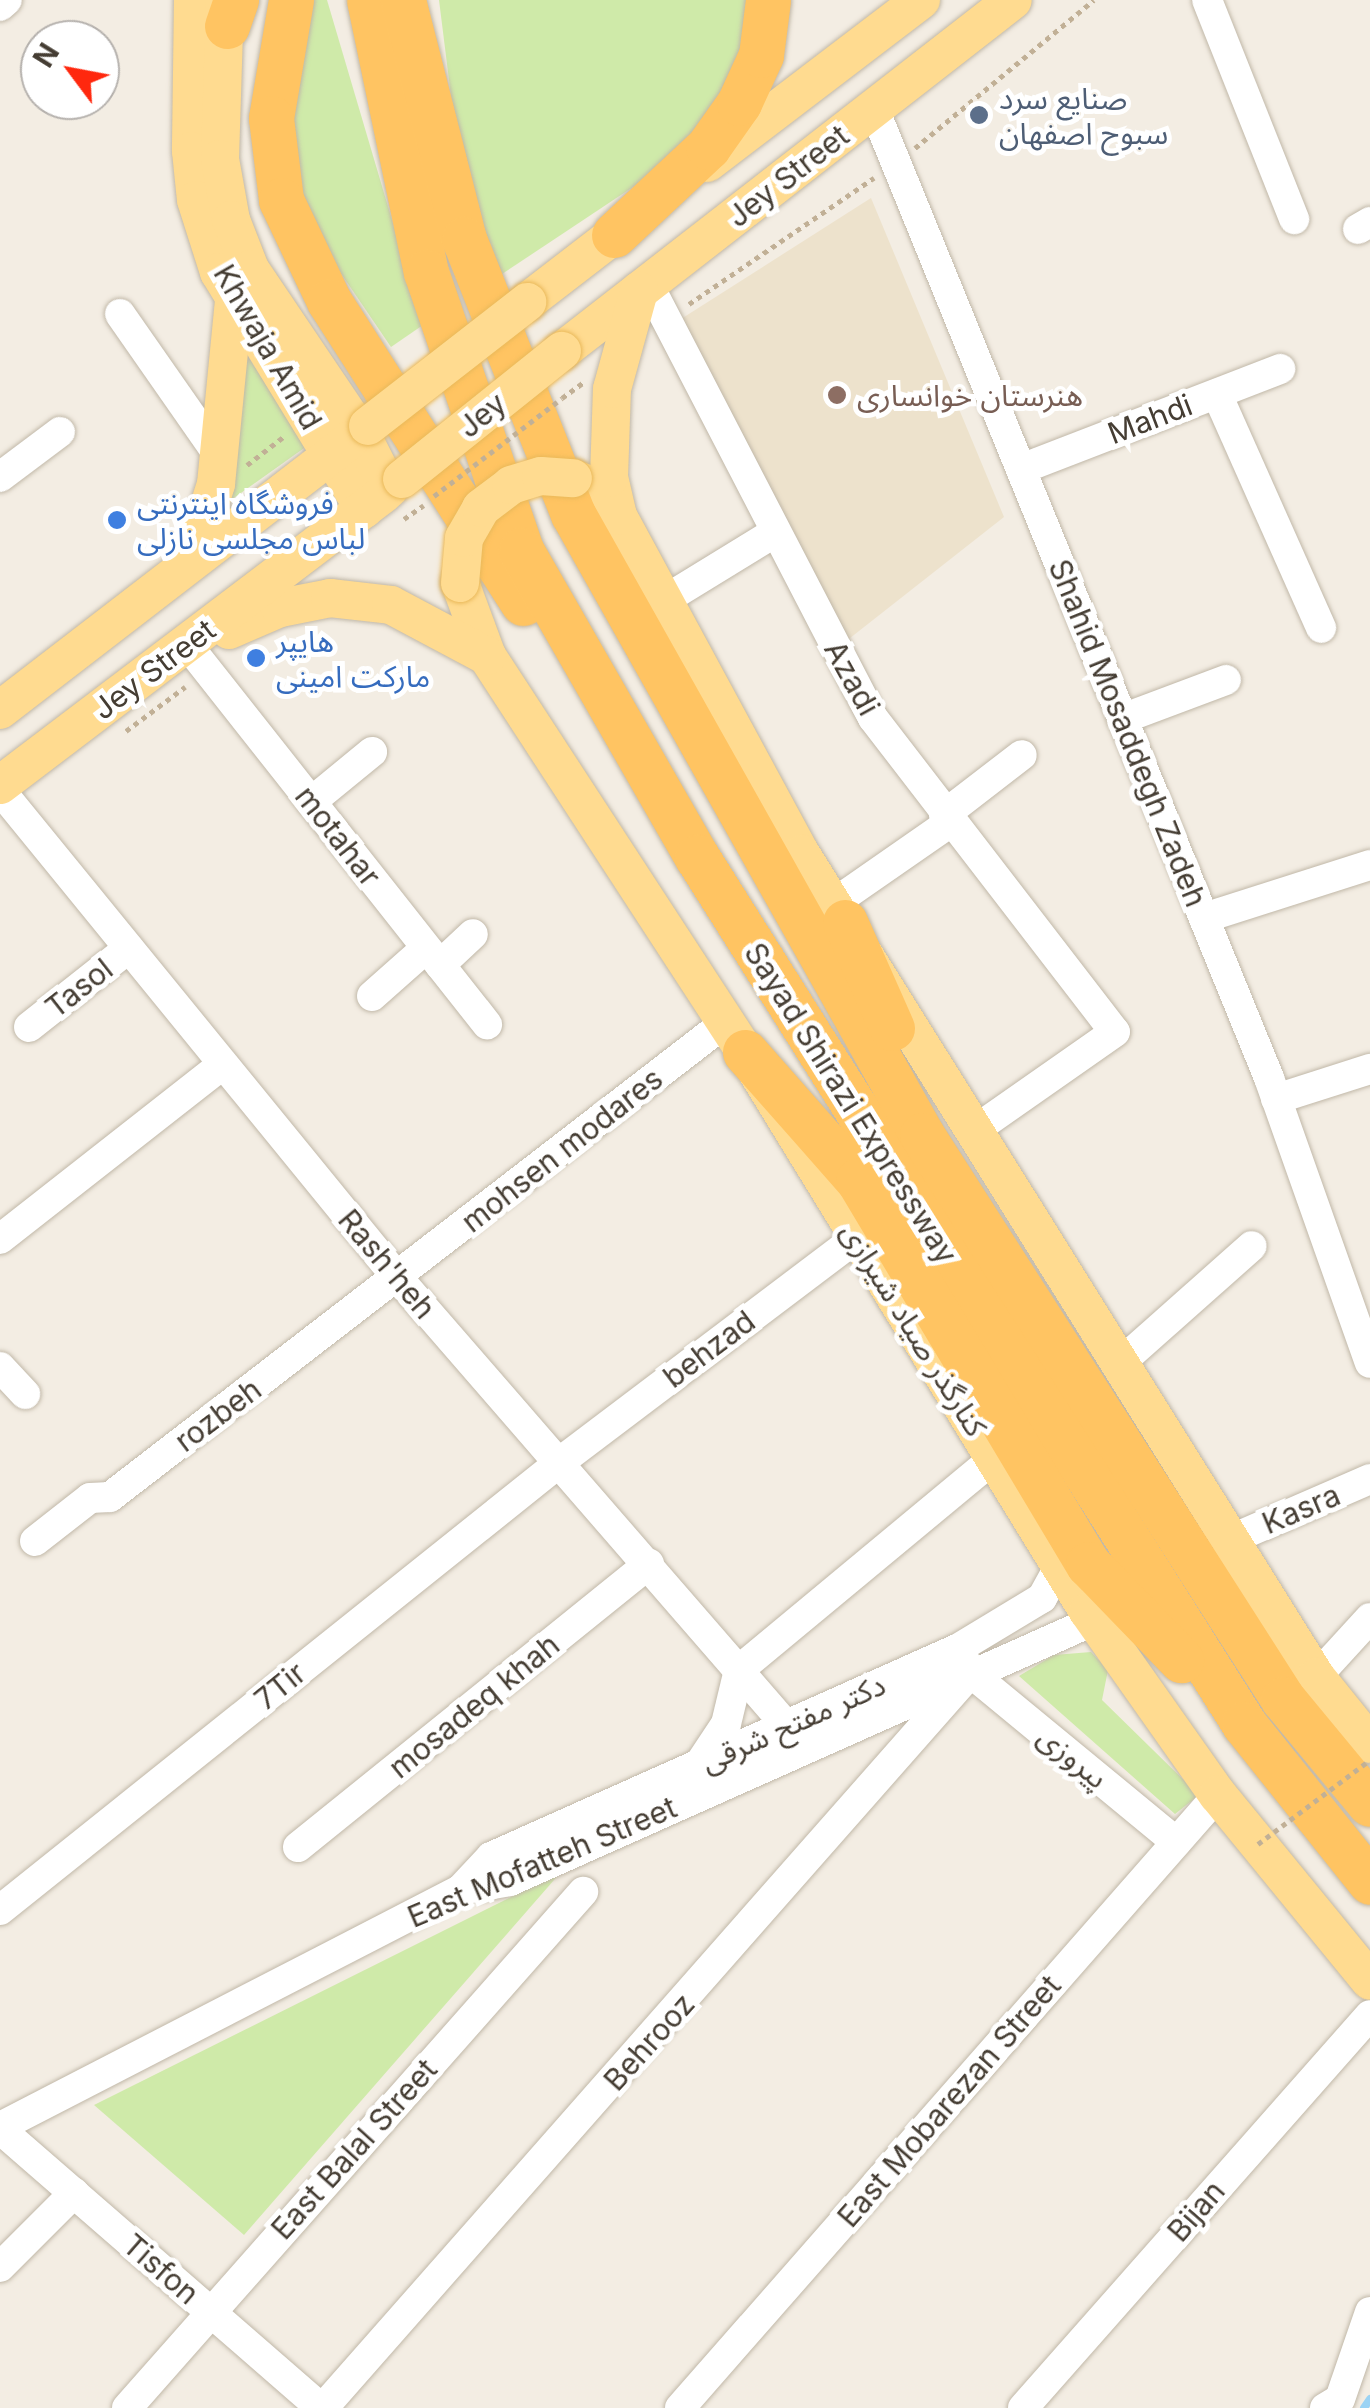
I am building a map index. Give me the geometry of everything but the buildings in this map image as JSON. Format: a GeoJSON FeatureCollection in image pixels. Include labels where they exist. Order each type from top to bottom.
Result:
{"type":"FeatureCollection","features":[{"type":"Feature","properties":{"kind":"highway"},"geometry":{"type":"LineString","coordinates":[[291,0],[271,118],[280,200],[296,234],[328,301],[454,498],[698,856]]}},
{"type":"Feature","properties":{"kind":"highway","name":"Sayad Shirazi Expressway"},"geometry":{"type":"LineString","coordinates":[[369,0],[426,272],[521,550],[698,856],[1244,1724],[1370,1882]]}},
{"type":"Feature","properties":{"kind":"highway"},"geometry":{"type":"LineString","coordinates":[[403,0],[434,121]]}},
{"type":"Feature","properties":{"kind":"highway"},"geometry":{"type":"LineString","coordinates":[[418,0],[434,121]]}},
{"type":"Feature","properties":{"kind":"highway"},"geometry":{"type":"LineString","coordinates":[[614,235],[708,147],[739,104],[761,55],[768,0]]}},
{"type":"Feature","properties":{"kind":"highway","name":"Sayad Shirazi Expressway"},"geometry":{"type":"LineString","coordinates":[[434,121],[464,239],[573,514],[922,1134],[1300,1688],[1370,1804]]}},
{"type":"Feature","properties":{"kind":"highway"},"geometry":{"type":"LineString","coordinates":[[839,913],[902,1050],[1300,1688]]}},
{"type":"Feature","properties":{"kind":"highway"},"geometry":{"type":"LineString","coordinates":[[735,1037],[858,1180],[1088,1564],[1244,1724]]}},
{"type":"Feature","properties":{"kind":"main road","name":"Jey Street"},"geometry":{"type":"LineString","coordinates":[[527,302],[922,0]]}},
{"type":"Feature","properties":{"kind":"main road","name":"Jey Street"},"geometry":{"type":"LineString","coordinates":[[562,350],[1013,0]]}},
{"type":"Feature","properties":{"kind":"main road","name":"Khwaja Amid"},"geometry":{"type":"LineString","coordinates":[[220,6],[190,151],[196,200],[234,302],[353,437]]}},
{"type":"Feature","properties":{"kind":"main road","name":"Khwaja Amid"},"geometry":{"type":"LineString","coordinates":[[220,6],[220,159],[232,220],[250,269],[353,437]]}},
{"type":"Feature","properties":{"kind":"main road"},"geometry":{"type":"LineString","coordinates":[[644,288],[616,366],[610,417],[609,478],[618,516],[672,596],[839,913],[1232,1539],[1300,1688],[1370,1744]]}},
{"type":"Feature","properties":{"kind":"main road"},"geometry":{"type":"LineString","coordinates":[[193,557],[226,466],[234,302]]}},
{"type":"Feature","properties":{"kind":"main road","name":"Jey"},"geometry":{"type":"LineString","coordinates":[[353,437],[527,302]]}},
{"type":"Feature","properties":{"kind":"main road","name":"Jey"},"geometry":{"type":"LineString","coordinates":[[397,493],[562,350]]}},
{"type":"Feature","properties":{"kind":"main road","name":"Jey Street"},"geometry":{"type":"LineString","coordinates":[[0,710],[353,437]]}},
{"type":"Feature","properties":{"kind":"main road"},"geometry":{"type":"LineString","coordinates":[[353,437],[397,493]]}},
{"type":"Feature","properties":{"kind":"main road","name":"کنارگذر صیاد شیرازی"},"geometry":{"type":"LineString","coordinates":[[618,516],[589,485],[572,478],[541,476],[511,485],[482,508],[464,538],[460,583],[487,656],[735,1037],[1095,1620],[1218,1795],[1370,1981]]}},
{"type":"Feature","properties":{"kind":"main road","name":"Jey Street"},"geometry":{"type":"LineString","coordinates":[[0,788],[397,493]]}},
{"type":"Feature","properties":{"kind":"main road"},"geometry":{"type":"LineString","coordinates":[[181,651],[280,608],[330,598],[391,604],[487,656]]}},
{"type":"Feature","properties":{"kind":"street"},"geometry":{"type":"LineString","coordinates":[[0,6],[7,0]]}},
{"type":"Feature","properties":{"kind":"street"},"geometry":{"type":"LineString","coordinates":[[1208,0],[1294,219]]}},
{"type":"Feature","properties":{"kind":"street","name":"Shahid Mosaddegh Zadeh"},"geometry":{"type":"LineString","coordinates":[[874,108],[1276,1100],[1357,1286],[1370,1362]]}},
{"type":"Feature","properties":{"kind":"street","name":"Azadi"},"geometry":{"type":"LineString","coordinates":[[644,288],[665,319],[872,718],[946,819],[1115,1032],[975,1130]]}},
{"type":"Feature","properties":{"kind":"street"},"geometry":{"type":"LineString","coordinates":[[120,314],[226,466]]}},
{"type":"Feature","properties":{"kind":"street","name":"Mahdi"},"geometry":{"type":"LineString","coordinates":[[1021,470],[1280,369]]}},
{"type":"Feature","properties":{"kind":"street"},"geometry":{"type":"LineString","coordinates":[[1217,394],[1321,628]]}},
{"type":"Feature","properties":{"kind":"street"},"geometry":{"type":"LineString","coordinates":[[0,477],[60,432]]}},
{"type":"Feature","properties":{"kind":"street"},"geometry":{"type":"LineString","coordinates":[[672,596],[774,533]]}},
{"type":"Feature","properties":{"kind":"street","name":"motahar"},"geometry":{"type":"LineString","coordinates":[[181,651],[311,802],[488,1025]]}},
{"type":"Feature","properties":{"kind":"street"},"geometry":{"type":"LineString","coordinates":[[1122,720],[1226,680]]}},
{"type":"Feature","properties":{"kind":"street"},"geometry":{"type":"LineString","coordinates":[[311,802],[372,752]]}},
{"type":"Feature","properties":{"kind":"street"},"geometry":{"type":"LineString","coordinates":[[839,913],[1022,754]]}},
{"type":"Feature","properties":{"kind":"street","name":"Rash'heh"},"geometry":{"type":"LineString","coordinates":[[0,788],[398,1278],[796,1737]]}},
{"type":"Feature","properties":{"kind":"street"},"geometry":{"type":"LineString","coordinates":[[1204,918],[1370,865]]}},
{"type":"Feature","properties":{"kind":"street"},"geometry":{"type":"LineString","coordinates":[[372,996],[473,934]]}},
{"type":"Feature","properties":{"kind":"street","name":"Tasol"},"geometry":{"type":"LineString","coordinates":[[29,1027],[128,948]]}},
{"type":"Feature","properties":{"kind":"street","name":"mohsen modares"},"geometry":{"type":"LineString","coordinates":[[398,1278],[735,1037]]}},
{"type":"Feature","properties":{"kind":"street"},"geometry":{"type":"LineString","coordinates":[[0,1239],[223,1064]]}},
{"type":"Feature","properties":{"kind":"street"},"geometry":{"type":"LineString","coordinates":[[1276,1100],[1370,1069]]}},
{"type":"Feature","properties":{"kind":"street","name":"behzad"},"geometry":{"type":"LineString","coordinates":[[560,1462],[858,1237]]}},
{"type":"Feature","properties":{"kind":"street"},"geometry":{"type":"LineString","coordinates":[[1120,1364],[1252,1246]]}},
{"type":"Feature","properties":{"kind":"street","name":"rozbeh"},"geometry":{"type":"LineString","coordinates":[[35,1541],[90,1498],[110,1497],[398,1278]]}},
{"type":"Feature","properties":{"kind":"street"},"geometry":{"type":"LineString","coordinates":[[0,1367],[25,1394]]}},
{"type":"Feature","properties":{"kind":"street"},"geometry":{"type":"LineString","coordinates":[[698,1766],[726,1724],[739,1670],[994,1458]]}},
{"type":"Feature","properties":{"kind":"street","name":"7Tir"},"geometry":{"type":"LineString","coordinates":[[0,1910],[560,1462]]}},
{"type":"Feature","properties":{"kind":"street","name":"Kasra"},"geometry":{"type":"LineString","coordinates":[[1232,1539],[1370,1479]]}},
{"type":"Feature","properties":{"kind":"street","name":"mosadeq khah"},"geometry":{"type":"LineString","coordinates":[[298,1848],[649,1564]]}},
{"type":"Feature","properties":{"kind":"street","name":"دکتر مفتح شرقی"},"geometry":{"type":"LineString","coordinates":[[460,1890],[491,1857],[698,1766],[796,1737],[965,1660],[1042,1598],[1060,1566]]}},
{"type":"Feature","properties":{"kind":"street"},"geometry":{"type":"LineString","coordinates":[[1300,1688],[1370,1618]]}},
{"type":"Feature","properties":{"kind":"street"},"geometry":{"type":"LineString","coordinates":[[965,1660],[1095,1620]]}},
{"type":"Feature","properties":{"kind":"street","name":"پیروزی"},"geometry":{"type":"LineString","coordinates":[[965,1660],[1176,1842]]}},
{"type":"Feature","properties":{"kind":"street","name":"Behrooz"},"geometry":{"type":"LineString","coordinates":[[322,2408],[965,1660]]}},
{"type":"Feature","properties":{"kind":"street","name":"East Mofatteh Street"},"geometry":{"type":"LineString","coordinates":[[0,2128],[460,1890],[510,1881],[796,1737]]}},
{"type":"Feature","properties":{"kind":"street","name":"East Mobarezan Street"},"geometry":{"type":"LineString","coordinates":[[680,2408],[1218,1795]]}},
{"type":"Feature","properties":{"kind":"street","name":"East Balal Street"},"geometry":{"type":"LineString","coordinates":[[127,2408],[583,1892]]}},
{"type":"Feature","properties":{"kind":"street","name":"Bijan"},"geometry":{"type":"LineString","coordinates":[[1023,2408],[1370,2014]]}},
{"type":"Feature","properties":{"kind":"street","name":"Tisfon"},"geometry":{"type":"LineString","coordinates":[[0,2128],[322,2408]]}},
{"type":"Feature","properties":{"kind":"street"},"geometry":{"type":"LineString","coordinates":[[0,2267],[74,2193]]}},
{"type":"Feature","properties":{"kind":"street"},"geometry":{"type":"LineString","coordinates":[[1325,2408],[1340,2399],[1370,2312]]}},
{"type":"Feature","properties":{"kind":"path"},"geometry":{"type":"LineString","coordinates":[[665,319],[896,163],[1094,0]]}},
{"type":"Feature","properties":{"kind":"path"},"geometry":{"type":"LineString","coordinates":[[397,493],[562,398]]}},
{"type":"Feature","properties":{"kind":"path"},"geometry":{"type":"LineString","coordinates":[[226,466],[298,426]]}},
{"type":"Feature","properties":{"kind":"path"},"geometry":{"type":"LineString","coordinates":[[1258,1844],[1370,1760]]}},
{"type":"Feature","properties":{"kind":"shaded area","name":"هنرستان خوانساری"},"geometry":{"type":"Polygon","coordinates":[[[871,198],[1004,517],[845,642],[681,319],[871,198]]]}},
{"type":"Feature","properties":{"kind":"green space"},"geometry":{"type":"Polygon","coordinates":[[[314,0],[327,0],[423,325],[391,347],[323,247],[299,183],[285,118],[293,37],[314,0]]]}},
{"type":"Feature","properties":{"kind":"green space"},"geometry":{"type":"Polygon","coordinates":[[[439,0],[757,0],[751,52],[705,127],[642,181],[496,278],[456,136],[439,0]]]}},
{"type":"Feature","properties":{"kind":"green space"},"geometry":{"type":"Polygon","coordinates":[[[241,346],[307,446],[224,505],[241,346]]]}},
{"type":"Feature","properties":{"kind":"green space"},"geometry":{"type":"Polygon","coordinates":[[[1091,1652],[1108,1670],[1102,1700],[1199,1795],[1175,1814],[1019,1676],[1054,1655],[1091,1652]]]}},
{"type":"Feature","properties":{"kind":"green space"},"geometry":{"type":"Polygon","coordinates":[[[561,1872],[244,2235],[94,2105],[561,1872]]]}},
{"type":"Feature","properties":{"kind":"waterway"},"geometry":{"type":"LineString","coordinates":[[1364,2408],[1370,2399]]}},
{"type":"Feature","properties":{"kind":"place","name":"صنایع سرد سبوح اصفهان"},"geometry":{"type":"Point","coordinates":[979,115]}},
{"type":"Feature","properties":{"kind":"place","name":"هنرستان خوانساری"},"geometry":{"type":"Point","coordinates":[837,395]}},
{"type":"Feature","properties":{"kind":"place","name":"فروشگاه اینترنتی لباس مجلسی نازلی"},"geometry":{"type":"Point","coordinates":[117,520]}},
{"type":"Feature","properties":{"kind":"place","name":"هایپر مارکت امینی"},"geometry":{"type":"Point","coordinates":[256,658]}}]}
